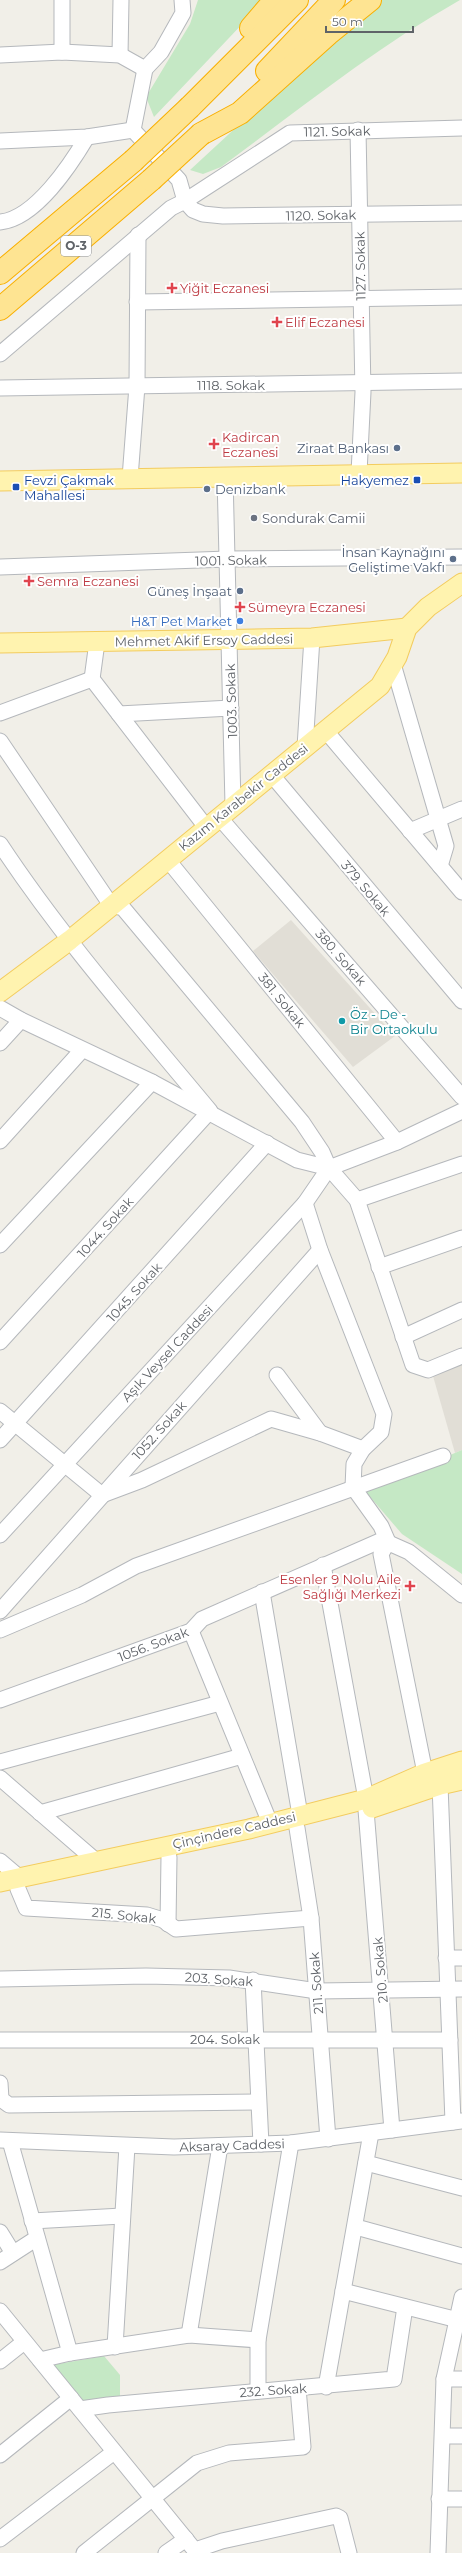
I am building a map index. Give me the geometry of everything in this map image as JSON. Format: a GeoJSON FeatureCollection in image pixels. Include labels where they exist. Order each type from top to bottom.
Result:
{"type":"FeatureCollection","features":[{"type":"Feature","properties":{"kind":"highway"},"geometry":{"type":"LineString","coordinates":[[190,107],[221,65],[275,0]]}},
{"type":"Feature","properties":{"kind":"highway","name":"O-3"},"geometry":{"type":"LineString","coordinates":[[0,273],[133,161],[190,107],[297,0]]}},
{"type":"Feature","properties":{"kind":"highway","name":"O-3"},"geometry":{"type":"LineString","coordinates":[[0,309],[151,180],[201,134],[256,82],[334,0]]}},
{"type":"Feature","properties":{"kind":"highway"},"geometry":{"type":"LineString","coordinates":[[201,134],[240,113],[328,34],[370,0]]}},
{"type":"Feature","properties":{"kind":"highway"},"geometry":{"type":"LineString","coordinates":[[0,265],[30,249]]}},
{"type":"Feature","properties":{"kind":"main road"},"geometry":{"type":"LineString","coordinates":[[0,481],[359,473],[462,473]]}},
{"type":"Feature","properties":{"kind":"main road","name":"Kazım Karabekir Caddesi"},"geometry":{"type":"LineString","coordinates":[[0,992],[70,940],[380,686],[393,664],[407,628],[428,607],[461,589]]}},
{"type":"Feature","properties":{"kind":"main road","name":"Mehmet Akif Ersoy Caddesi"},"geometry":{"type":"LineString","coordinates":[[0,643],[229,638],[312,638],[407,628]]}},
{"type":"Feature","properties":{"kind":"main road","name":"Çinçindere Caddesi"},"geometry":{"type":"LineString","coordinates":[[366,1804],[425,1773],[462,1761]]}},
{"type":"Feature","properties":{"kind":"main road","name":"Çinçindere Caddesi"},"geometry":{"type":"LineString","coordinates":[[0,1882],[13,1886],[169,1857],[298,1821],[462,1780]]}},
{"type":"Feature","properties":{"kind":"main road","name":"Çinçindere Caddesi"},"geometry":{"type":"LineString","coordinates":[[13,1886],[96,1861],[270,1823],[298,1821]]}},
{"type":"Feature","properties":{"kind":"street"},"geometry":{"type":"LineString","coordinates":[[62,0],[62,52]]}},
{"type":"Feature","properties":{"kind":"street"},"geometry":{"type":"LineString","coordinates":[[120,55],[121,0]]}},
{"type":"Feature","properties":{"kind":"street"},"geometry":{"type":"LineString","coordinates":[[132,130],[145,69],[161,52],[183,13],[182,0]]}},
{"type":"Feature","properties":{"kind":"street"},"geometry":{"type":"LineString","coordinates":[[0,55],[62,52],[120,55],[145,69]]}},
{"type":"Feature","properties":{"kind":"street","name":"1121. Sokak"},"geometry":{"type":"LineString","coordinates":[[0,354],[170,208],[185,201],[290,133],[462,128]]}},
{"type":"Feature","properties":{"kind":"street"},"geometry":{"type":"LineString","coordinates":[[0,141],[87,137],[132,130]]}},
{"type":"Feature","properties":{"kind":"street"},"geometry":{"type":"LineString","coordinates":[[132,130],[179,180],[185,201]]}},
{"type":"Feature","properties":{"kind":"street","name":"1127. Sokak"},"geometry":{"type":"LineString","coordinates":[[358,130],[360,300],[363,384],[359,473]]}},
{"type":"Feature","properties":{"kind":"street"},"geometry":{"type":"LineString","coordinates":[[0,222],[29,209],[74,159],[87,137]]}},
{"type":"Feature","properties":{"kind":"street","name":"1120. Sokak"},"geometry":{"type":"LineString","coordinates":[[185,201],[193,210],[212,216],[462,213]]}},
{"type":"Feature","properties":{"kind":"street"},"geometry":{"type":"LineString","coordinates":[[130,478],[137,386],[138,235]]}},
{"type":"Feature","properties":{"kind":"street"},"geometry":{"type":"LineString","coordinates":[[137,302],[360,300],[462,297]]}},
{"type":"Feature","properties":{"kind":"street","name":"1118. Sokak"},"geometry":{"type":"LineString","coordinates":[[0,388],[363,384],[462,381]]}},
{"type":"Feature","properties":{"kind":"street","name":"1003. Sokak"},"geometry":{"type":"LineString","coordinates":[[220,816],[231,708],[225,476]]}},
{"type":"Feature","properties":{"kind":"street","name":"1001. Sokak"},"geometry":{"type":"LineString","coordinates":[[0,567],[228,559],[462,557]]}},
{"type":"Feature","properties":{"kind":"street"},"geometry":{"type":"LineString","coordinates":[[305,747],[312,638]]}},
{"type":"Feature","properties":{"kind":"street"},"geometry":{"type":"LineString","coordinates":[[0,712],[92,679],[97,642]]}},
{"type":"Feature","properties":{"kind":"street"},"geometry":{"type":"LineString","coordinates":[[393,664],[446,846],[440,866]]}},
{"type":"Feature","properties":{"kind":"street","name":"380. Sokak"},"geometry":{"type":"LineString","coordinates":[[92,679],[119,714],[220,816],[462,1097]]}},
{"type":"Feature","properties":{"kind":"street"},"geometry":{"type":"LineString","coordinates":[[119,714],[231,708]]}},
{"type":"Feature","properties":{"kind":"street"},"geometry":{"type":"LineString","coordinates":[[325,730],[462,892]]}},
{"type":"Feature","properties":{"kind":"street"},"geometry":{"type":"LineString","coordinates":[[0,741],[111,905],[123,908],[302,1122],[322,1152],[330,1168],[357,1200],[413,1365],[428,1370],[462,1356]]}},
{"type":"Feature","properties":{"kind":"street","name":"379. Sokak"},"geometry":{"type":"LineString","coordinates":[[271,774],[462,1001]]}},
{"type":"Feature","properties":{"kind":"street"},"geometry":{"type":"LineString","coordinates":[[410,831],[462,809]]}},
{"type":"Feature","properties":{"kind":"street"},"geometry":{"type":"LineString","coordinates":[[0,844],[22,877],[70,940],[210,1111]]}},
{"type":"Feature","properties":{"kind":"street","name":"381. Sokak"},"geometry":{"type":"LineString","coordinates":[[167,859],[397,1142]]}},
{"type":"Feature","properties":{"kind":"street"},"geometry":{"type":"LineString","coordinates":[[0,1008],[20,1020],[210,1111],[297,1160],[330,1168],[397,1142],[462,1111]]}},
{"type":"Feature","properties":{"kind":"street"},"geometry":{"type":"LineString","coordinates":[[0,1043],[20,1020]]}},
{"type":"Feature","properties":{"kind":"street"},"geometry":{"type":"LineString","coordinates":[[0,1141],[82,1050]]}},
{"type":"Feature","properties":{"kind":"street"},"geometry":{"type":"LineString","coordinates":[[0,1245],[152,1082]]}},
{"type":"Feature","properties":{"kind":"street","name":"1044. Sokak"},"geometry":{"type":"LineString","coordinates":[[0,1342],[210,1111]]}},
{"type":"Feature","properties":{"kind":"street","name":"1045. Sokak"},"geometry":{"type":"LineString","coordinates":[[0,1440],[267,1143]]}},
{"type":"Feature","properties":{"kind":"street"},"geometry":{"type":"LineString","coordinates":[[357,1200],[462,1164]]}},
{"type":"Feature","properties":{"kind":"street","name":"Aşık Veysel Caddesi"},"geometry":{"type":"LineString","coordinates":[[0,1536],[305,1203],[330,1168]]}},
{"type":"Feature","properties":{"kind":"street"},"geometry":{"type":"LineString","coordinates":[[305,1203],[320,1250],[384,1414],[381,1432],[363,1449],[354,1464],[353,1487],[381,1526],[388,1542],[409,1552],[462,1595]]}},
{"type":"Feature","properties":{"kind":"street"},"geometry":{"type":"LineString","coordinates":[[379,1267],[462,1238]]}},
{"type":"Feature","properties":{"kind":"street","name":"1052. Sokak"},"geometry":{"type":"LineString","coordinates":[[0,1611],[320,1250]]}},
{"type":"Feature","properties":{"kind":"street"},"geometry":{"type":"LineString","coordinates":[[403,1337],[462,1310]]}},
{"type":"Feature","properties":{"kind":"street"},"geometry":{"type":"LineString","coordinates":[[277,1375],[320,1433]]}},
{"type":"Feature","properties":{"kind":"street"},"geometry":{"type":"LineString","coordinates":[[0,1411],[102,1495],[142,1480],[271,1419],[320,1433],[363,1449]]}},
{"type":"Feature","properties":{"kind":"street"},"geometry":{"type":"LineString","coordinates":[[0,1630],[82,1595],[136,1566],[443,1456]]}},
{"type":"Feature","properties":{"kind":"street","name":"1056. Sokak"},"geometry":{"type":"LineString","coordinates":[[0,1700],[191,1631],[202,1619],[382,1540],[388,1542]]}},
{"type":"Feature","properties":{"kind":"street"},"geometry":{"type":"LineString","coordinates":[[388,1542],[381,1554],[425,1773]]}},
{"type":"Feature","properties":{"kind":"street","name":"210. Sokak"},"geometry":{"type":"LineString","coordinates":[[323,1565],[366,1804],[386,2039],[392,2130]]}},
{"type":"Feature","properties":{"kind":"street","name":"211. Sokak"},"geometry":{"type":"LineString","coordinates":[[262,1592],[312,1918],[328,2139]]}},
{"type":"Feature","properties":{"kind":"street"},"geometry":{"type":"LineString","coordinates":[[191,1631],[270,1823]]}},
{"type":"Feature","properties":{"kind":"street"},"geometry":{"type":"LineString","coordinates":[[0,1762],[220,1703]]}},
{"type":"Feature","properties":{"kind":"street"},"geometry":{"type":"LineString","coordinates":[[40,1813],[242,1756]]}},
{"type":"Feature","properties":{"kind":"street"},"geometry":{"type":"LineString","coordinates":[[0,1778],[96,1861]]}},
{"type":"Feature","properties":{"kind":"street"},"geometry":{"type":"LineString","coordinates":[[440,1785],[446,1989],[450,2040],[456,2056],[457,2122]]}},
{"type":"Feature","properties":{"kind":"street"},"geometry":{"type":"LineString","coordinates":[[168,1924],[169,1857]]}},
{"type":"Feature","properties":{"kind":"street"},"geometry":{"type":"LineString","coordinates":[[0,1861],[13,1886]]}},
{"type":"Feature","properties":{"kind":"street","name":"215. Sokak"},"geometry":{"type":"LineString","coordinates":[[13,1886],[26,1908],[147,1915],[163,1920],[176,1929],[312,1918]]}},
{"type":"Feature","properties":{"kind":"street"},"geometry":{"type":"LineString","coordinates":[[446,1958],[462,1958]]}},
{"type":"Feature","properties":{"kind":"street","name":"203. Sokak"},"geometry":{"type":"LineString","coordinates":[[0,1979],[146,1976],[253,1980],[317,1991],[462,1989]]}},
{"type":"Feature","properties":{"kind":"street"},"geometry":{"type":"LineString","coordinates":[[253,1980],[254,2038],[261,2144]]}},
{"type":"Feature","properties":{"kind":"street","name":"204. Sokak"},"geometry":{"type":"LineString","coordinates":[[0,2040],[254,2038],[320,2040],[450,2040]]}},
{"type":"Feature","properties":{"kind":"street"},"geometry":{"type":"LineString","coordinates":[[0,2083],[1,2099],[8,2105],[258,2102]]}},
{"type":"Feature","properties":{"kind":"street","name":"Aksaray Caddesi"},"geometry":{"type":"LineString","coordinates":[[5,2141],[127,2146],[220,2146],[291,2143],[457,2122]]}},
{"type":"Feature","properties":{"kind":"street"},"geometry":{"type":"LineString","coordinates":[[326,2386],[356,2227],[371,2133]]}},
{"type":"Feature","properties":{"kind":"street"},"geometry":{"type":"LineString","coordinates":[[5,2141],[32,2221],[70,2353]]}},
{"type":"Feature","properties":{"kind":"street"},"geometry":{"type":"LineString","coordinates":[[258,2391],[258,2340],[291,2143]]}},
{"type":"Feature","properties":{"kind":"street"},"geometry":{"type":"LineString","coordinates":[[115,2347],[127,2146]]}},
{"type":"Feature","properties":{"kind":"street"},"geometry":{"type":"LineString","coordinates":[[189,2335],[220,2146]]}},
{"type":"Feature","properties":{"kind":"street"},"geometry":{"type":"LineString","coordinates":[[366,2163],[462,2188]]}},
{"type":"Feature","properties":{"kind":"street"},"geometry":{"type":"LineString","coordinates":[[32,2221],[122,2216]]}},
{"type":"Feature","properties":{"kind":"street"},"geometry":{"type":"LineString","coordinates":[[356,2227],[462,2256]]}},
{"type":"Feature","properties":{"kind":"street"},"geometry":{"type":"LineString","coordinates":[[0,2232],[13,2253]]}},
{"type":"Feature","properties":{"kind":"street"},"geometry":{"type":"LineString","coordinates":[[0,2262],[37,2238]]}},
{"type":"Feature","properties":{"kind":"street"},"geometry":{"type":"LineString","coordinates":[[343,2292],[459,2321]]}},
{"type":"Feature","properties":{"kind":"street"},"geometry":{"type":"LineString","coordinates":[[438,2553],[444,2379],[459,2321],[462,2297]]}},
{"type":"Feature","properties":{"kind":"street","name":"232. Sokak"},"geometry":{"type":"LineString","coordinates":[[76,2404],[108,2405],[394,2379],[405,2307]]}},
{"type":"Feature","properties":{"kind":"street"},"geometry":{"type":"LineString","coordinates":[[0,2311],[192,2547]]}},
{"type":"Feature","properties":{"kind":"street"},"geometry":{"type":"LineString","coordinates":[[40,2360],[70,2353],[189,2335],[258,2340]]}},
{"type":"Feature","properties":{"kind":"street"},"geometry":{"type":"LineString","coordinates":[[0,2361],[24,2342]]}},
{"type":"Feature","properties":{"kind":"street"},"geometry":{"type":"LineString","coordinates":[[444,2379],[462,2379]]}},
{"type":"Feature","properties":{"kind":"street"},"geometry":{"type":"LineString","coordinates":[[84,2553],[197,2463],[229,2453],[303,2448],[298,2388]]}},
{"type":"Feature","properties":{"kind":"street"},"geometry":{"type":"LineString","coordinates":[[0,2455],[76,2404]]}},
{"type":"Feature","properties":{"kind":"street"},"geometry":{"type":"LineString","coordinates":[[443,2436],[462,2436]]}},
{"type":"Feature","properties":{"kind":"street"},"geometry":{"type":"LineString","coordinates":[[0,2539],[114,2452]]}},
{"type":"Feature","properties":{"kind":"street"},"geometry":{"type":"LineString","coordinates":[[439,2500],[462,2499]]}},
{"type":"Feature","properties":{"kind":"street"},"geometry":{"type":"LineString","coordinates":[[166,2553],[336,2516],[340,2518],[349,2553]]}},
{"type":"Feature","properties":{"kind":"shaded area"},"geometry":{"type":"Polygon","coordinates":[[[291,920],[395,1036],[353,1067],[253,951],[291,920]]]}},
{"type":"Feature","properties":{"kind":"shaded area"},"geometry":{"type":"Polygon","coordinates":[[[462,1362],[462,1450],[455,1453],[433,1376],[462,1362]]]}},
{"type":"Feature","properties":{"kind":"green space"},"geometry":{"type":"Polygon","coordinates":[[[198,0],[265,0],[154,117],[146,97],[190,24],[198,0]]]}},
{"type":"Feature","properties":{"kind":"green space"},"geometry":{"type":"Polygon","coordinates":[[[382,0],[460,0],[398,38],[309,101],[221,167],[203,174],[190,170],[319,51],[382,0]]]}},
{"type":"Feature","properties":{"kind":"green space"},"geometry":{"type":"Polygon","coordinates":[[[462,1450],[462,1574],[402,1534],[365,1491],[462,1450]]]}},
{"type":"Feature","properties":{"kind":"green space"},"geometry":{"type":"Polygon","coordinates":[[[104,2356],[120,2375],[120,2396],[82,2405],[52,2365],[104,2356]]]}},
{"type":"Feature","properties":{"kind":"place","name":"Yiğit Eczanesi"},"geometry":{"type":"Point","coordinates":[172,288]}},
{"type":"Feature","properties":{"kind":"place","name":"Elif Eczanesi"},"geometry":{"type":"Point","coordinates":[277,322]}},
{"type":"Feature","properties":{"kind":"place","name":"Kadircan Eczanesi"},"geometry":{"type":"Point","coordinates":[214,444]}},
{"type":"Feature","properties":{"kind":"place","name":"Ziraat Bankası"},"geometry":{"type":"Point","coordinates":[397,448]}},
{"type":"Feature","properties":{"kind":"place","name":"Hakyemez"},"geometry":{"type":"Point","coordinates":[417,480]}},
{"type":"Feature","properties":{"kind":"place","name":"Fevzi Çakmak Mahallesi"},"geometry":{"type":"Point","coordinates":[16,487]}},
{"type":"Feature","properties":{"kind":"place","name":"Denizbank"},"geometry":{"type":"Point","coordinates":[207,489]}},
{"type":"Feature","properties":{"kind":"place","name":"Sondurak Camii"},"geometry":{"type":"Point","coordinates":[254,518]}},
{"type":"Feature","properties":{"kind":"place","name":"İnsan Kaynağını Geliştime Vakfı"},"geometry":{"type":"Point","coordinates":[453,559]}},
{"type":"Feature","properties":{"kind":"place","name":"Semra Eczanesi"},"geometry":{"type":"Point","coordinates":[29,581]}},
{"type":"Feature","properties":{"kind":"place","name":"Güneş İnşaat"},"geometry":{"type":"Point","coordinates":[240,591]}},
{"type":"Feature","properties":{"kind":"place","name":"Sümeyra Eczanesi"},"geometry":{"type":"Point","coordinates":[240,607]}},
{"type":"Feature","properties":{"kind":"place","name":"H&T Pet Market"},"geometry":{"type":"Point","coordinates":[240,621]}},
{"type":"Feature","properties":{"kind":"place","name":"Öz - De - Bir Ortaokulu"},"geometry":{"type":"Point","coordinates":[342,1021]}},
{"type":"Feature","properties":{"kind":"place","name":"Esenler 9 Nolu Aile Sağlığı Merkezi"},"geometry":{"type":"Point","coordinates":[410,1586]}}]}
